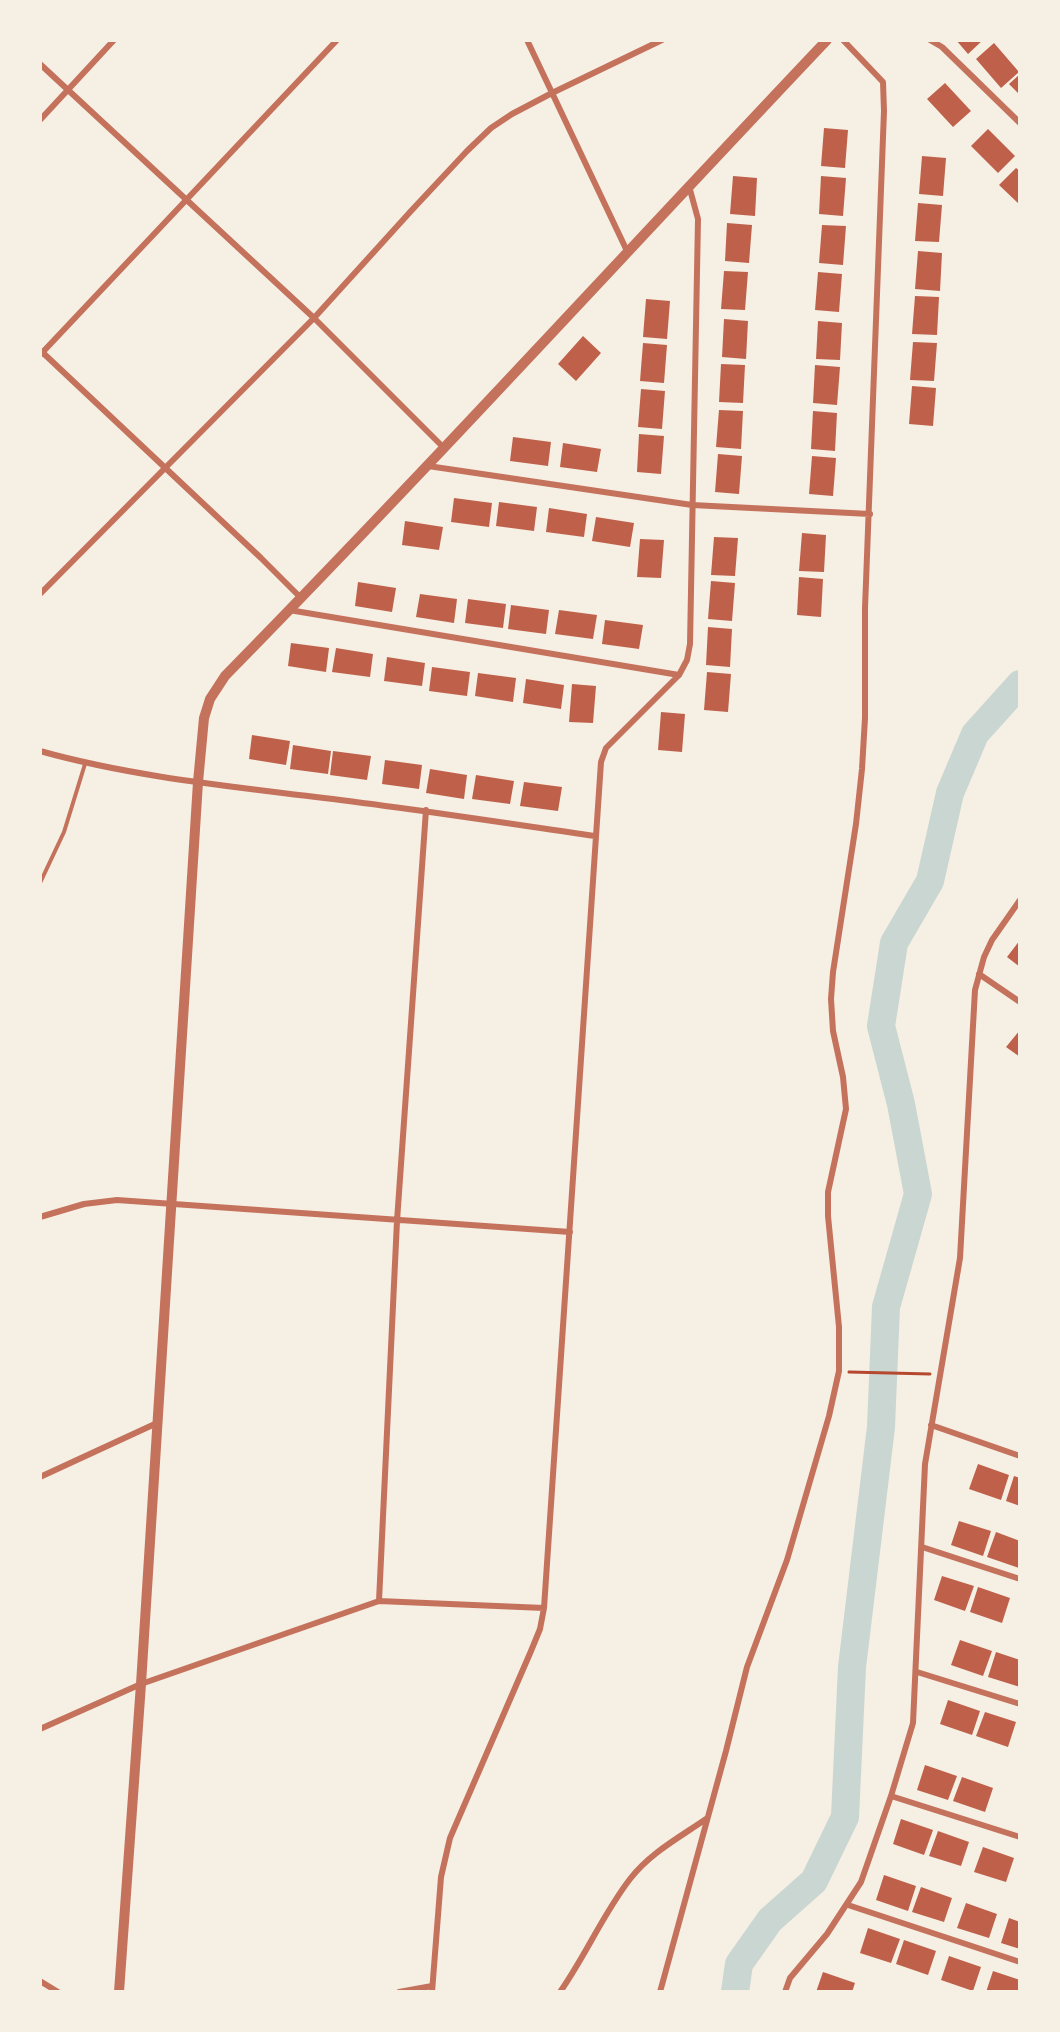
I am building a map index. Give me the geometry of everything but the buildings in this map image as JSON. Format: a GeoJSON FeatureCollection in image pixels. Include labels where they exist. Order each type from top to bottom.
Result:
{"type":"FeatureCollection","features":[{"type":"Feature","properties":{"kind":"street"},"geometry":{"type":"LineString","coordinates":[[40,120],[114,40]]}},
{"type":"Feature","properties":{"kind":"street"},"geometry":{"type":"LineString","coordinates":[[527,40],[627,251]]}},
{"type":"Feature","properties":{"kind":"street"},"geometry":{"type":"LineString","coordinates":[[40,594],[314,318],[467,151],[491,128],[552,93],[662,40]]}},
{"type":"Feature","properties":{"kind":"street"},"geometry":{"type":"LineString","coordinates":[[119,1992],[141,1683],[198,782],[204,718],[210,699],[225,676],[428,466],[827,40]]}},
{"type":"Feature","properties":{"kind":"street"},"geometry":{"type":"LineString","coordinates":[[660,1992],[747,1667],[790,1549],[829,1416],[839,1371],[839,1327],[828,1216],[828,1192],[846,1109],[843,1077],[833,1031],[831,999],[862,769],[884,111],[883,82],[843,40]]}},
{"type":"Feature","properties":{"kind":"street"},"geometry":{"type":"LineString","coordinates":[[930,40],[942,48],[1020,123]]}},
{"type":"Feature","properties":{"kind":"street"},"geometry":{"type":"LineString","coordinates":[[301,598],[41,353],[337,41]]}},
{"type":"Feature","properties":{"kind":"street"},"geometry":{"type":"LineString","coordinates":[[40,64],[314,318],[444,448]]}},
{"type":"Feature","properties":{"kind":"street"},"geometry":{"type":"LineString","coordinates":[[399,1992],[432,1989],[441,1877],[450,1838],[540,1629],[544,1608],[601,762],[606,748],[679,675],[687,660],[690,644],[698,219],[689,186]]}},
{"type":"Feature","properties":{"kind":"street"},"geometry":{"type":"LineString","coordinates":[[428,466],[692,505],[870,514]]}},
{"type":"Feature","properties":{"kind":"street"},"geometry":{"type":"LineString","coordinates":[[289,610],[679,675]]}},
{"type":"Feature","properties":{"kind":"street"},"geometry":{"type":"LineString","coordinates":[[40,751],[85,764],[198,782],[426,810],[595,836]]}},
{"type":"Feature","properties":{"kind":"street"},"geometry":{"type":"LineString","coordinates":[[379,1601],[397,1221],[426,810]]}},
{"type":"Feature","properties":{"kind":"street"},"geometry":{"type":"LineString","coordinates":[[784,1992],[790,1978],[827,1934],[861,1882],[913,1723],[925,1464],[960,1258],[975,990],[992,940],[1020,900]]}},
{"type":"Feature","properties":{"kind":"street"},"geometry":{"type":"LineString","coordinates":[[979,974],[1020,1002]]}},
{"type":"Feature","properties":{"kind":"street"},"geometry":{"type":"LineString","coordinates":[[40,1218],[84,1204],[117,1200],[570,1232]]}},
{"type":"Feature","properties":{"kind":"street"},"geometry":{"type":"LineString","coordinates":[[40,1477],[158,1422]]}},
{"type":"Feature","properties":{"kind":"street"},"geometry":{"type":"LineString","coordinates":[[931,1425],[1020,1456]]}},
{"type":"Feature","properties":{"kind":"street"},"geometry":{"type":"LineString","coordinates":[[921,1546],[1020,1580]]}},
{"type":"Feature","properties":{"kind":"street"},"geometry":{"type":"LineString","coordinates":[[40,1729],[141,1683],[379,1601],[544,1608]]}},
{"type":"Feature","properties":{"kind":"street"},"geometry":{"type":"LineString","coordinates":[[917,1672],[1020,1704]]}},
{"type":"Feature","properties":{"kind":"street"},"geometry":{"type":"LineString","coordinates":[[891,1796],[1020,1837]]}},
{"type":"Feature","properties":{"kind":"street"},"geometry":{"type":"LineString","coordinates":[[560,1992],[579,1964],[609,1909],[632,1877],[658,1852],[706,1819]]}},
{"type":"Feature","properties":{"kind":"street"},"geometry":{"type":"LineString","coordinates":[[848,1905],[1020,1962]]}},
{"type":"Feature","properties":{"kind":"street"},"geometry":{"type":"LineString","coordinates":[[40,1981],[58,1992]]}},
{"type":"Feature","properties":{"kind":"lane"},"geometry":{"type":"LineString","coordinates":[[40,883],[64,832],[85,764]]}},
{"type":"Feature","properties":{"kind":"path"},"geometry":{"type":"LineString","coordinates":[[839,1371],[940,1374]]}},
{"type":"Feature","properties":{"kind":"waterway"},"geometry":{"type":"LineString","coordinates":[[735,1992],[739,1964],[770,1920],[814,1881],[845,1817],[852,1667],[881,1427],[886,1307],[918,1194],[901,1104],[881,1026],[894,943],[930,881],[950,793],[975,734],[1020,684]]}}]}
